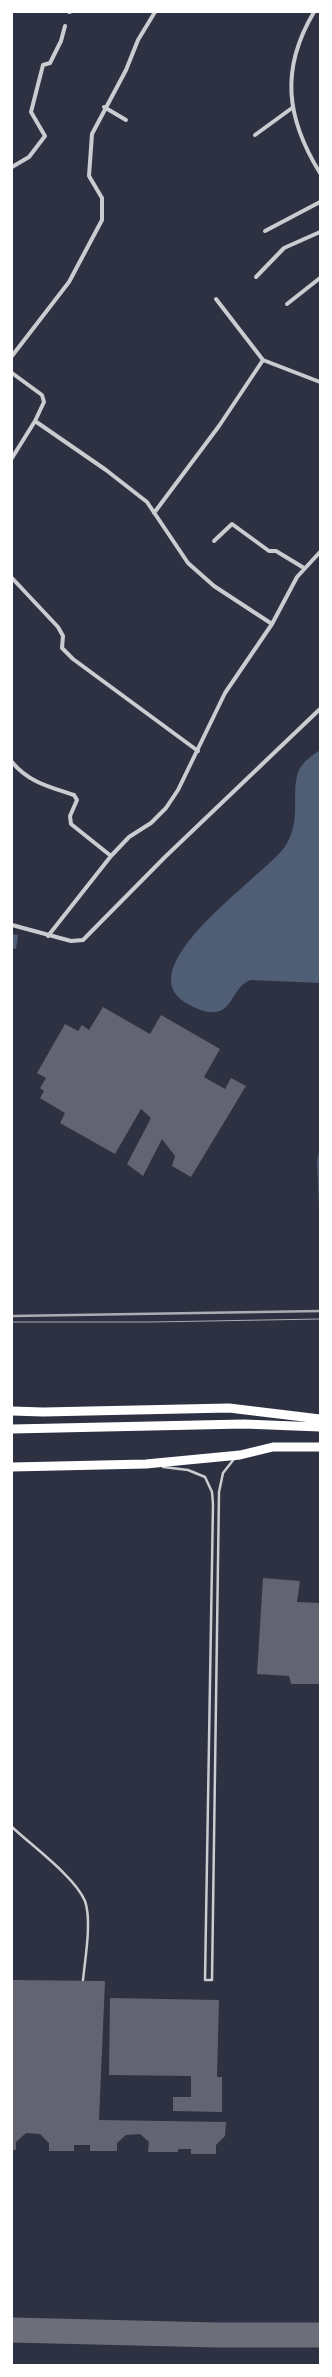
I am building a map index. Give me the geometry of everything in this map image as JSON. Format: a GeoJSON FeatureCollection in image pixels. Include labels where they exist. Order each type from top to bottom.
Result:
{"type":"FeatureCollection","features":[{"type":"Feature","properties":{"kind":"highway"},"geometry":{"type":"LineString","coordinates":[[12,1411],[43,1412],[229,1408],[320,1419]]}},
{"type":"Feature","properties":{"kind":"highway"},"geometry":{"type":"LineString","coordinates":[[12,1429],[244,1424],[320,1427]]}},
{"type":"Feature","properties":{"kind":"highway"},"geometry":{"type":"LineString","coordinates":[[12,1467],[146,1464],[240,1454],[273,1447],[320,1447]]}},
{"type":"Feature","properties":{"kind":"street"},"geometry":{"type":"LineString","coordinates":[[12,356],[69,282],[102,220],[102,198],[89,176],[89,154],[92,134],[104,107],[126,70],[138,40],[155,12]]}},
{"type":"Feature","properties":{"kind":"street"},"geometry":{"type":"LineString","coordinates":[[314,12],[304,30],[290,79],[292,108],[305,148],[320,173]]}},
{"type":"Feature","properties":{"kind":"street"},"geometry":{"type":"LineString","coordinates":[[12,167],[29,157],[45,136],[31,112],[43,65],[50,62],[61,41],[65,26]]}},
{"type":"Feature","properties":{"kind":"street"},"geometry":{"type":"LineString","coordinates":[[104,107],[126,120]]}},
{"type":"Feature","properties":{"kind":"street"},"geometry":{"type":"LineString","coordinates":[[255,135],[292,108]]}},
{"type":"Feature","properties":{"kind":"street"},"geometry":{"type":"LineString","coordinates":[[265,231],[320,202]]}},
{"type":"Feature","properties":{"kind":"street"},"geometry":{"type":"LineString","coordinates":[[256,277],[284,248],[320,232]]}},
{"type":"Feature","properties":{"kind":"street"},"geometry":{"type":"LineString","coordinates":[[287,304],[320,278]]}},
{"type":"Feature","properties":{"kind":"street"},"geometry":{"type":"LineString","coordinates":[[216,299],[264,360],[320,382]]}},
{"type":"Feature","properties":{"kind":"street"},"geometry":{"type":"LineString","coordinates":[[154,513],[194,461],[264,360]]}},
{"type":"Feature","properties":{"kind":"street"},"geometry":{"type":"LineString","coordinates":[[12,374],[44,398],[35,422],[12,458]]}},
{"type":"Feature","properties":{"kind":"street"},"geometry":{"type":"LineString","coordinates":[[35,422],[106,470],[147,502],[188,563],[214,586],[272,624]]}},
{"type":"Feature","properties":{"kind":"street"},"geometry":{"type":"LineString","coordinates":[[214,541],[232,524],[269,551],[276,551],[304,568]]}},
{"type":"Feature","properties":{"kind":"street"},"geometry":{"type":"LineString","coordinates":[[48,936],[111,856],[129,837],[151,823],[166,808],[178,790],[225,693],[272,624],[304,568],[320,552]]}},
{"type":"Feature","properties":{"kind":"street"},"geometry":{"type":"LineString","coordinates":[[12,578],[58,627],[63,636],[62,648],[72,659],[198,751]]}},
{"type":"Feature","properties":{"kind":"street"},"geometry":{"type":"LineString","coordinates":[[12,925],[48,936],[77,942],[89,935],[165,857],[320,709]]}},
{"type":"Feature","properties":{"kind":"street"},"geometry":{"type":"LineString","coordinates":[[12,762],[20,772],[37,783],[74,795],[77,800],[70,816],[71,824],[111,856]]}},
{"type":"Feature","properties":{"kind":"lane"},"geometry":{"type":"LineString","coordinates":[[146,1464],[199,1473],[209,1483],[212,1492],[205,1980],[212,1980],[219,1492],[223,1473],[232,1460],[240,1454]]}},
{"type":"Feature","properties":{"kind":"lane"},"geometry":{"type":"LineString","coordinates":[[12,1827],[63,1873],[85,1901],[87,1926],[83,1980]]}},
{"type":"Feature","properties":{"kind":"water"},"geometry":{"type":"Polygon","coordinates":[[[320,750],[320,983],[251,980],[241,986],[225,1008],[220,1011],[207,1012],[195,1008],[188,1004],[173,988],[173,968],[186,946],[206,922],[274,859],[286,845],[294,824],[297,776],[304,763],[320,750]]]}},
{"type":"Feature","properties":{"kind":"water"},"geometry":{"type":"Polygon","coordinates":[[[12,934],[18,935],[16,949],[12,948],[12,934]]]}},
{"type":"Feature","properties":{"kind":"water"},"geometry":{"type":"Polygon","coordinates":[[[320,1146],[320,1233],[317,1161],[320,1146]]]}},
{"type":"Feature","properties":{"kind":"building"},"geometry":{"type":"Polygon","coordinates":[[[103,1007],[150,1034],[161,1015],[220,1049],[204,1077],[225,1089],[231,1078],[246,1086],[191,1177],[172,1166],[175,1156],[162,1139],[143,1176],[127,1164],[151,1118],[141,1109],[115,1154],[60,1123],[65,1113],[40,1098],[44,1091],[40,1088],[46,1078],[37,1073],[65,1024],[78,1031],[82,1025],[89,1030],[103,1007]]]}},
{"type":"Feature","properties":{"kind":"building"},"geometry":{"type":"Polygon","coordinates":[[[263,1578],[300,1581],[297,1602],[320,1603],[320,1684],[291,1684],[289,1676],[257,1674],[263,1578]]]}},
{"type":"Feature","properties":{"kind":"building"},"geometry":{"type":"Polygon","coordinates":[[[12,1980],[105,1981],[99,2120],[226,2122],[225,2136],[216,2145],[216,2154],[191,2154],[191,2149],[178,2149],[178,2152],[148,2152],[149,2142],[140,2134],[126,2135],[117,2143],[117,2151],[90,2151],[90,2145],[74,2145],[74,2151],[49,2151],[49,2143],[40,2134],[26,2133],[16,2142],[16,2150],[12,2150],[12,1980]]]}},
{"type":"Feature","properties":{"kind":"building"},"geometry":{"type":"Polygon","coordinates":[[[110,1998],[219,2000],[217,2077],[222,2077],[222,2112],[173,2111],[173,2097],[191,2097],[191,2076],[109,2075],[110,1998]]]}},
{"type":"Feature","properties":{"kind":"taxiway"},"geometry":{"type":"LineString","coordinates":[[12,2330],[217,2335],[320,2335]]}},
{"type":"Feature","properties":{"kind":"tram line"},"geometry":{"type":"LineString","coordinates":[[12,1322],[152,1322],[320,1319]]}},
{"type":"Feature","properties":{"kind":"railway"},"geometry":{"type":"LineString","coordinates":[[12,1316],[320,1311]]}}]}
